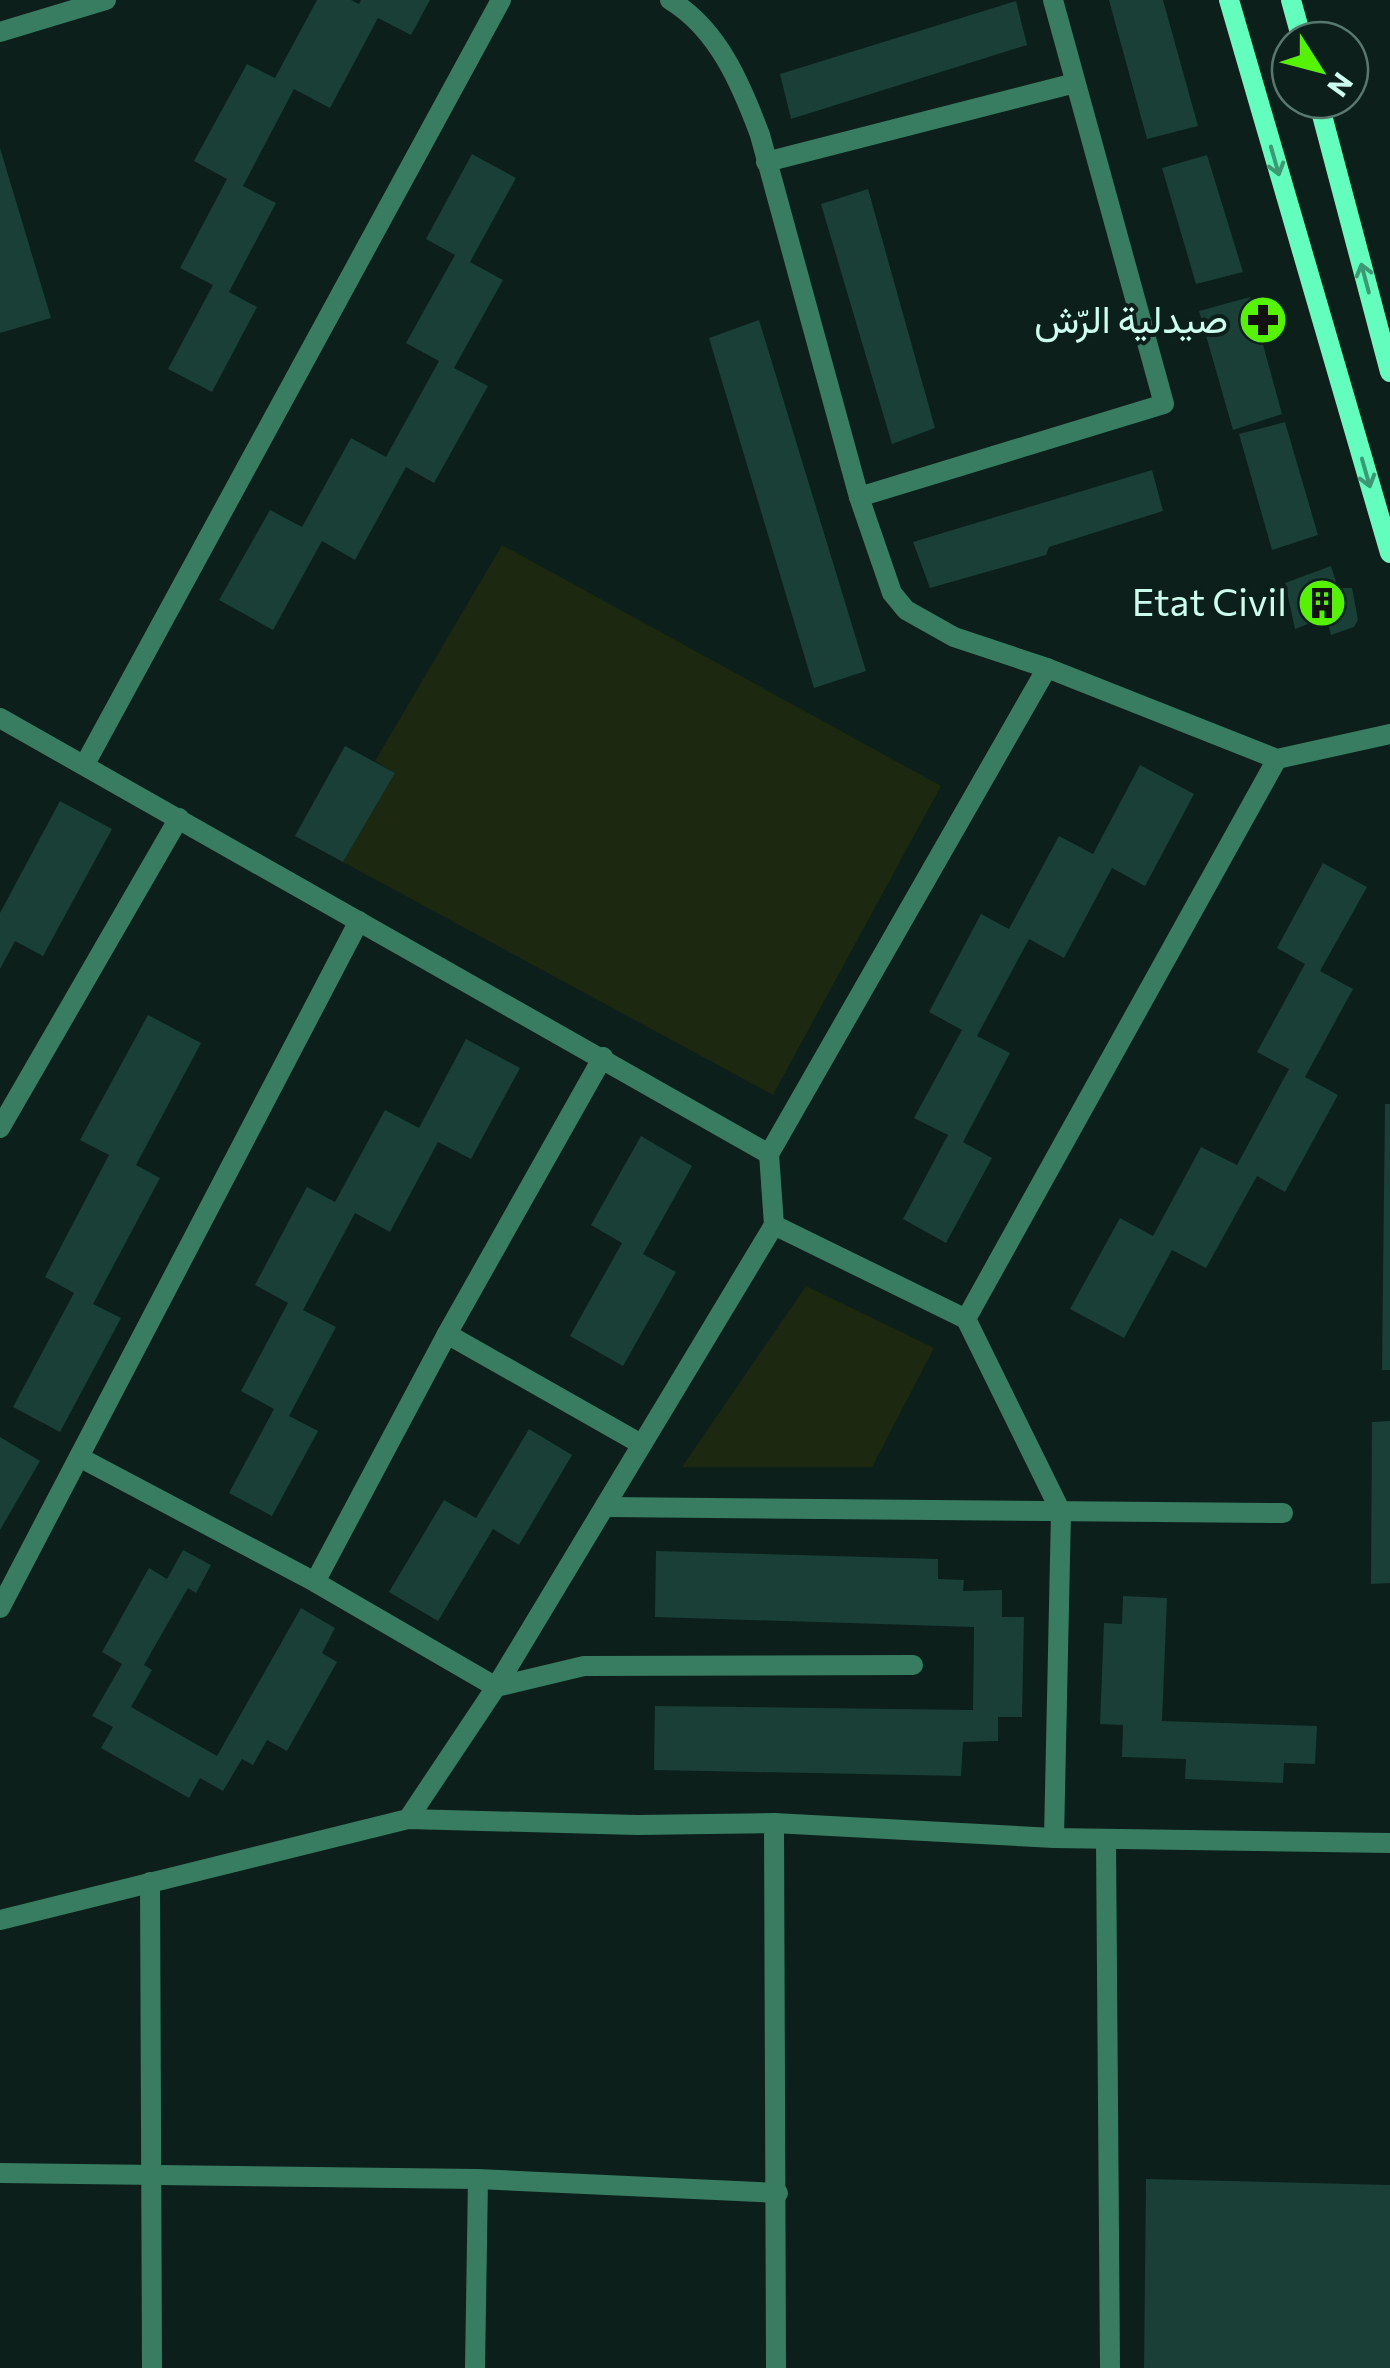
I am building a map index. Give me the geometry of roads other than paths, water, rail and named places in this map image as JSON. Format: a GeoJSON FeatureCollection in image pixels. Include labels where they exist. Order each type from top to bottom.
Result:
{"type":"FeatureCollection","features":[{"type":"Feature","properties":{"kind":"street"},"geometry":{"type":"LineString","coordinates":[[0,32],[106,0]]}},
{"type":"Feature","properties":{"kind":"street"},"geometry":{"type":"LineString","coordinates":[[85,764],[501,0]]}},
{"type":"Feature","properties":{"kind":"street"},"geometry":{"type":"LineString","coordinates":[[859,497],[1164,404],[1053,0]]}},
{"type":"Feature","properties":{"kind":"street"},"geometry":{"type":"LineString","coordinates":[[1228,0],[1390,554]]}},
{"type":"Feature","properties":{"kind":"street"},"geometry":{"type":"LineString","coordinates":[[683,2],[732,68],[760,135],[859,497],[892,593],[906,610],[954,637],[1047,668],[1277,759],[1390,734]]}},
{"type":"Feature","properties":{"kind":"street"},"geometry":{"type":"LineString","coordinates":[[766,162],[1075,82]]}},
{"type":"Feature","properties":{"kind":"street"},"geometry":{"type":"LineString","coordinates":[[1324,120],[1386,342],[1390,372]]}},
{"type":"Feature","properties":{"kind":"street"},"geometry":{"type":"LineString","coordinates":[[408,1819],[496,1687],[774,1226],[769,1154],[1047,668]]}},
{"type":"Feature","properties":{"kind":"street"},"geometry":{"type":"LineString","coordinates":[[0,718],[769,1154]]}},
{"type":"Feature","properties":{"kind":"street"},"geometry":{"type":"LineString","coordinates":[[966,1320],[1277,759]]}},
{"type":"Feature","properties":{"kind":"street"},"geometry":{"type":"LineString","coordinates":[[0,1128],[179,818]]}},
{"type":"Feature","properties":{"kind":"street"},"geometry":{"type":"LineString","coordinates":[[0,1608],[359,921]]}},
{"type":"Feature","properties":{"kind":"street"},"geometry":{"type":"LineString","coordinates":[[315,1582],[447,1334],[603,1057]]}},
{"type":"Feature","properties":{"kind":"street"},"geometry":{"type":"LineString","coordinates":[[774,1226],[966,1320],[1062,1512],[1054,1838]]}},
{"type":"Feature","properties":{"kind":"street"},"geometry":{"type":"LineString","coordinates":[[447,1334],[641,1444]]}},
{"type":"Feature","properties":{"kind":"street"},"geometry":{"type":"LineString","coordinates":[[79,1457],[315,1582],[496,1687],[584,1666],[913,1666]]}},
{"type":"Feature","properties":{"kind":"street"},"geometry":{"type":"LineString","coordinates":[[606,1507],[1283,1513]]}},
{"type":"Feature","properties":{"kind":"street"},"geometry":{"type":"LineString","coordinates":[[0,1920],[408,1819],[636,1825],[774,1823],[1106,1840],[1390,1843]]}},
{"type":"Feature","properties":{"kind":"street"},"geometry":{"type":"LineString","coordinates":[[774,1823],[776,2368]]}},
{"type":"Feature","properties":{"kind":"street"},"geometry":{"type":"LineString","coordinates":[[1106,1840],[1110,2368]]}},
{"type":"Feature","properties":{"kind":"street"},"geometry":{"type":"LineString","coordinates":[[150,1882],[152,2368]]}},
{"type":"Feature","properties":{"kind":"street"},"geometry":{"type":"LineString","coordinates":[[0,2173],[478,2179],[778,2193]]}},
{"type":"Feature","properties":{"kind":"street"},"geometry":{"type":"LineString","coordinates":[[475,2368],[478,2179]]}},
{"type":"Feature","properties":{"kind":"place","name":"صيدلية الرّش"},"geometry":{"type":"Point","coordinates":[1263,320]}},
{"type":"Feature","properties":{"kind":"place","name":"Etat Civil"},"geometry":{"type":"Point","coordinates":[1322,603]}}]}
